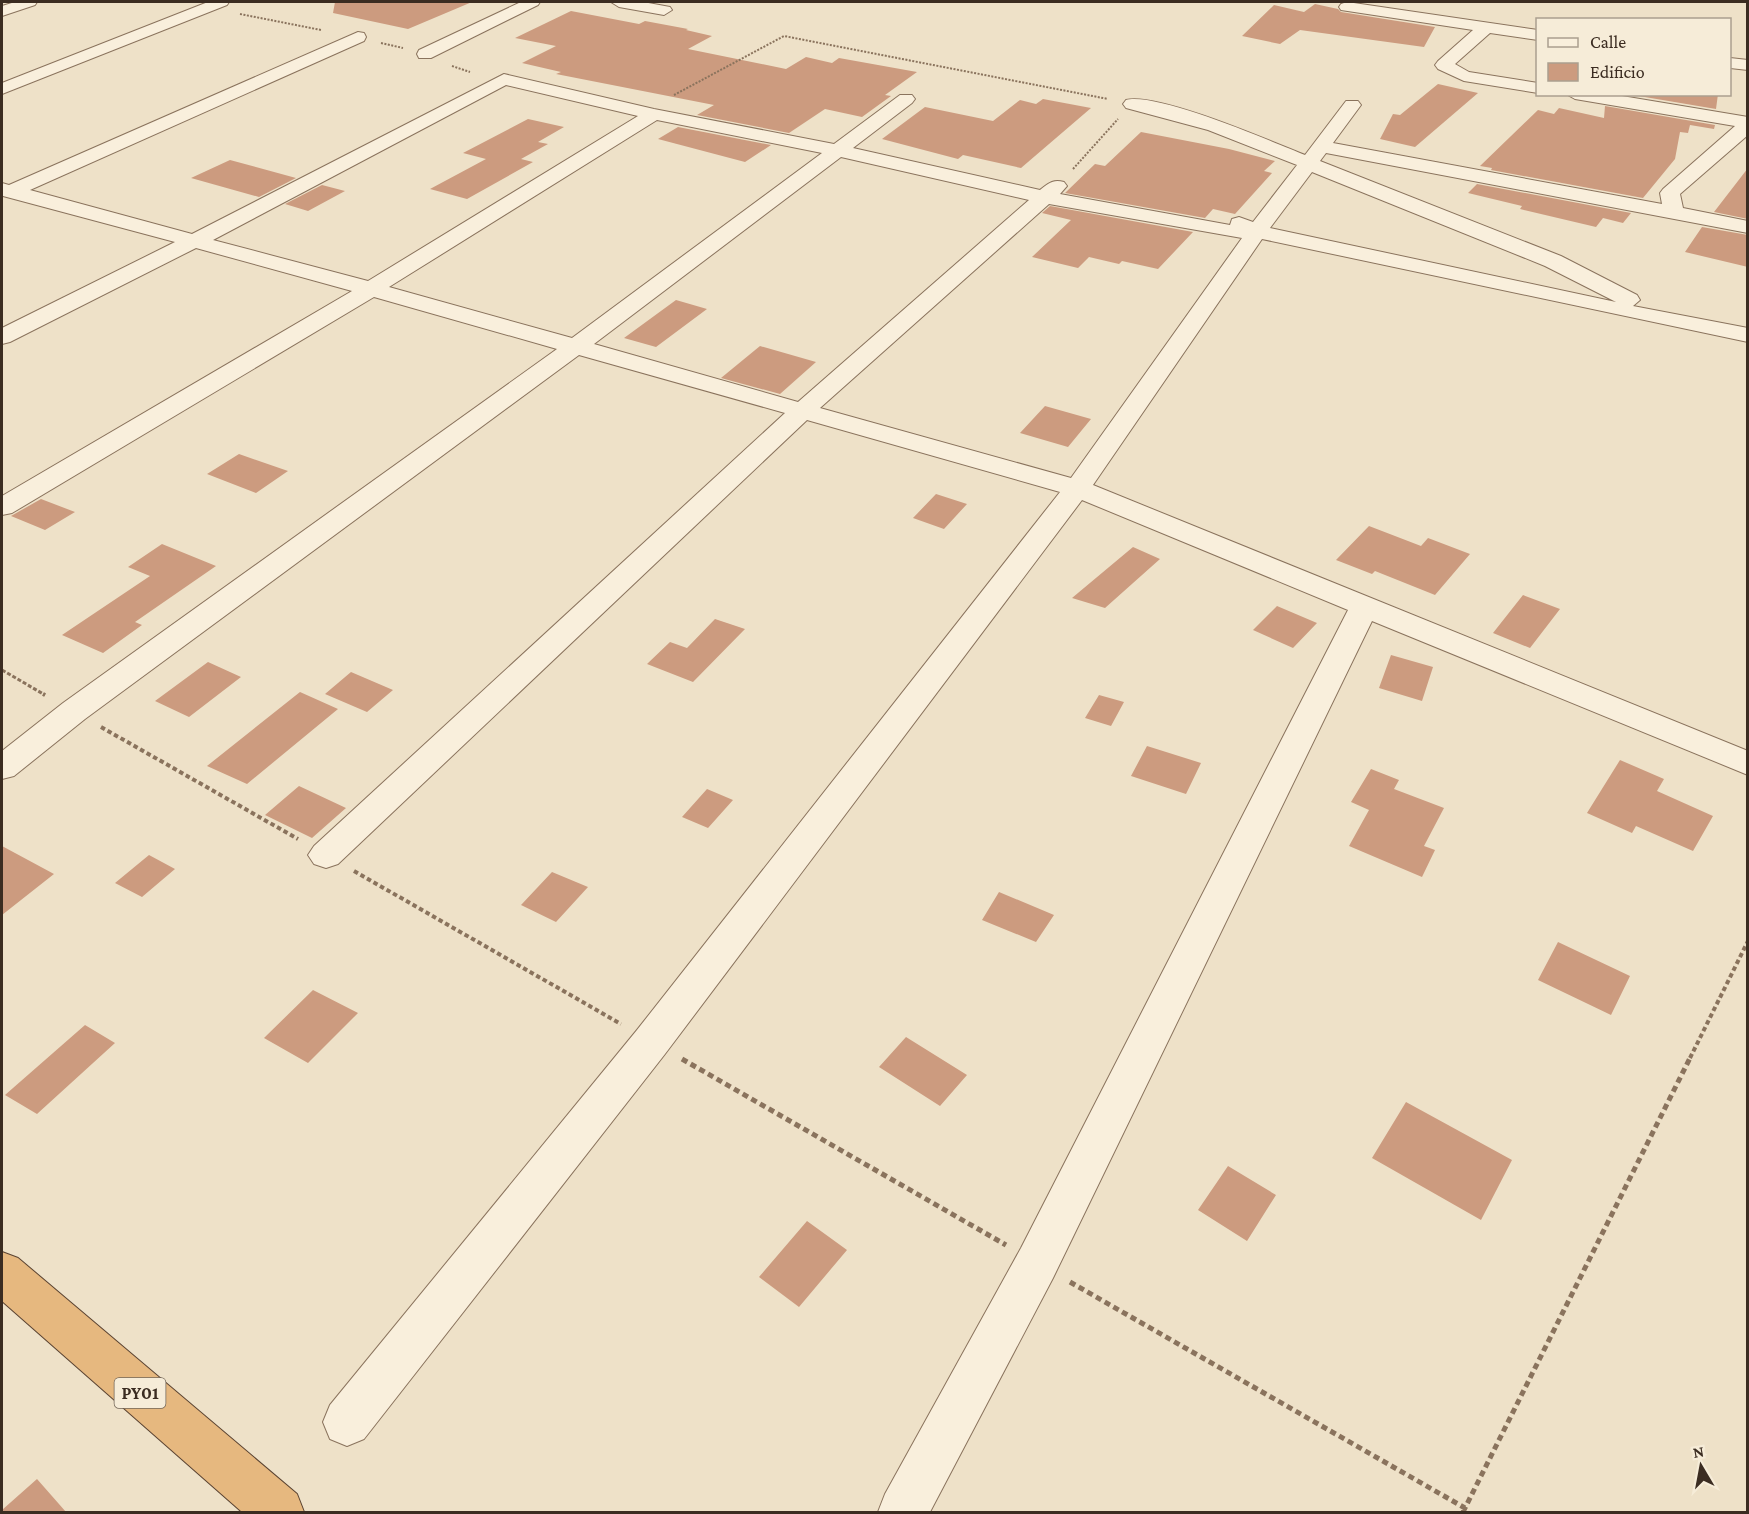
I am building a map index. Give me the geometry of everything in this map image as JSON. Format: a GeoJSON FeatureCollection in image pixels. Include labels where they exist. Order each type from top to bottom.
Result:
{"type":"FeatureCollection","features":[{"type":"Feature","properties":{"kind":"highway","name":"PY01"},"geometry":{"type":"LineString","coordinates":[[2,1273],[279,1512]]}},
{"type":"Feature","properties":{"kind":"street"},"geometry":{"type":"LineString","coordinates":[[2,11],[29,2]]}},
{"type":"Feature","properties":{"kind":"street"},"geometry":{"type":"LineString","coordinates":[[2,90],[221,2]]}},
{"type":"Feature","properties":{"kind":"street"},"geometry":{"type":"LineString","coordinates":[[425,54],[532,2]]}},
{"type":"Feature","properties":{"kind":"street"},"geometry":{"type":"LineString","coordinates":[[619,2],[664,10]]}},
{"type":"Feature","properties":{"kind":"street"},"geometry":{"type":"LineString","coordinates":[[1347,7],[1536,34]]}},
{"type":"Feature","properties":{"kind":"street"},"geometry":{"type":"LineString","coordinates":[[1487,27],[1444,65],[1464,76],[1536,88]]}},
{"type":"Feature","properties":{"kind":"street"},"geometry":{"type":"LineString","coordinates":[[6,190],[358,37]]}},
{"type":"Feature","properties":{"kind":"street"},"geometry":{"type":"LineString","coordinates":[[1731,63],[1748,65]]}},
{"type":"Feature","properties":{"kind":"street"},"geometry":{"type":"LineString","coordinates":[[2,337],[194,241],[504,79],[654,114],[848,152],[906,153],[1051,191],[1240,223],[1254,231],[1644,315],[1748,335]]}},
{"type":"Feature","properties":{"kind":"street"},"geometry":{"type":"LineString","coordinates":[[1587,96],[1748,124]]}},
{"type":"Feature","properties":{"kind":"street"},"geometry":{"type":"LineString","coordinates":[[2,768],[74,711],[848,152],[906,99]]}},
{"type":"Feature","properties":{"kind":"street"},"geometry":{"type":"LineString","coordinates":[[1132,104],[1162,110],[1215,126],[1553,261],[1635,303],[1643,309],[1644,315]]}},
{"type":"Feature","properties":{"kind":"street"},"geometry":{"type":"LineString","coordinates":[[347,1422],[651,1042],[1077,488],[1254,231],[1352,105]]}},
{"type":"Feature","properties":{"kind":"street"},"geometry":{"type":"LineString","coordinates":[[2,507],[371,289],[654,114]]}},
{"type":"Feature","properties":{"kind":"street"},"geometry":{"type":"LineString","coordinates":[[1673,212],[1670,193],[1748,124]]}},
{"type":"Feature","properties":{"kind":"street"},"geometry":{"type":"LineString","coordinates":[[1321,146],[1748,227]]}},
{"type":"Feature","properties":{"kind":"street"},"geometry":{"type":"LineString","coordinates":[[6,190],[371,289],[1077,488],[1748,764]]}},
{"type":"Feature","properties":{"kind":"street"},"geometry":{"type":"LineString","coordinates":[[326,855],[801,412],[1051,191]]}},
{"type":"Feature","properties":{"kind":"street"},"geometry":{"type":"LineString","coordinates":[[903,1512],[1036,1263],[1365,605]]}},
{"type":"Feature","properties":{"kind":"path"},"geometry":{"type":"LineString","coordinates":[[654,114],[668,98],[784,36],[1132,104]]}},
{"type":"Feature","properties":{"kind":"path"},"geometry":{"type":"LineString","coordinates":[[1051,191],[1132,104]]}},
{"type":"Feature","properties":{"kind":"path"},"geometry":{"type":"LineString","coordinates":[[2,670],[1464,1510],[1748,941]]}},
{"type":"Feature","properties":{"kind":"building"},"geometry":{"type":"Polygon","coordinates":[[[335,2],[472,2],[408,29],[333,13],[335,2]]]}},
{"type":"Feature","properties":{"kind":"building"},"geometry":{"type":"Polygon","coordinates":[[[1315,4],[1338,9],[1341,12],[1435,27],[1424,47],[1300,30],[1280,44],[1242,36],[1274,5],[1304,12],[1315,4]]]}},
{"type":"Feature","properties":{"kind":"building"},"geometry":{"type":"Polygon","coordinates":[[[571,11],[639,24],[645,21],[688,29],[686,30],[712,36],[688,49],[786,69],[806,57],[832,63],[839,58],[917,72],[885,95],[891,96],[862,117],[825,109],[789,133],[697,115],[714,105],[556,74],[561,72],[522,63],[556,46],[515,38],[571,11]]]}},
{"type":"Feature","properties":{"kind":"building"},"geometry":{"type":"Polygon","coordinates":[[[1438,84],[1478,93],[1415,147],[1380,139],[1393,114],[1400,115],[1438,84]]]}},
{"type":"Feature","properties":{"kind":"building"},"geometry":{"type":"Polygon","coordinates":[[[1639,96],[1718,96],[1716,109],[1639,96]]]}},
{"type":"Feature","properties":{"kind":"building"},"geometry":{"type":"Polygon","coordinates":[[[1043,99],[1091,108],[1021,168],[963,155],[958,159],[882,139],[925,107],[993,121],[1020,100],[1036,104],[1043,99]]]}},
{"type":"Feature","properties":{"kind":"building"},"geometry":{"type":"Polygon","coordinates":[[[1605,106],[1715,125],[1714,129],[1690,125],[1688,133],[1680,132],[1675,159],[1643,198],[1491,170],[1492,168],[1480,166],[1538,110],[1554,114],[1559,108],[1604,118],[1605,106]]]}},
{"type":"Feature","properties":{"kind":"building"},"geometry":{"type":"Polygon","coordinates":[[[528,119],[564,127],[538,142],[548,144],[521,159],[533,162],[467,199],[430,189],[486,159],[463,153],[528,119]]]}},
{"type":"Feature","properties":{"kind":"building"},"geometry":{"type":"Polygon","coordinates":[[[678,127],[771,145],[745,162],[658,139],[678,127]]]}},
{"type":"Feature","properties":{"kind":"building"},"geometry":{"type":"Polygon","coordinates":[[[1141,132],[1229,149],[1275,161],[1264,171],[1272,173],[1235,214],[1213,209],[1205,218],[1065,193],[1095,164],[1105,166],[1141,132]]]}},
{"type":"Feature","properties":{"kind":"building"},"geometry":{"type":"Polygon","coordinates":[[[230,160],[296,178],[259,197],[191,178],[230,160]]]}},
{"type":"Feature","properties":{"kind":"building"},"geometry":{"type":"Polygon","coordinates":[[[1748,168],[1748,219],[1714,212],[1748,168]]]}},
{"type":"Feature","properties":{"kind":"building"},"geometry":{"type":"Polygon","coordinates":[[[1477,184],[1631,213],[1623,223],[1603,218],[1596,227],[1520,209],[1522,206],[1468,193],[1477,184]]]}},
{"type":"Feature","properties":{"kind":"building"},"geometry":{"type":"Polygon","coordinates":[[[322,185],[345,191],[308,211],[285,204],[322,185]]]}},
{"type":"Feature","properties":{"kind":"building"},"geometry":{"type":"Polygon","coordinates":[[[1050,206],[1193,232],[1158,269],[1089,257],[1078,268],[1032,257],[1071,220],[1042,213],[1050,206]]]}},
{"type":"Feature","properties":{"kind":"building"},"geometry":{"type":"Polygon","coordinates":[[[1702,227],[1748,235],[1748,267],[1685,252],[1702,227]]]}},
{"type":"Feature","properties":{"kind":"building"},"geometry":{"type":"Polygon","coordinates":[[[676,300],[707,309],[656,347],[624,338],[676,300]]]}},
{"type":"Feature","properties":{"kind":"building"},"geometry":{"type":"Polygon","coordinates":[[[760,346],[816,362],[780,394],[721,378],[760,346]]]}},
{"type":"Feature","properties":{"kind":"building"},"geometry":{"type":"Polygon","coordinates":[[[1045,406],[1091,419],[1068,447],[1020,433],[1045,406]]]}},
{"type":"Feature","properties":{"kind":"building"},"geometry":{"type":"Polygon","coordinates":[[[239,454],[288,471],[256,493],[207,474],[239,454]]]}},
{"type":"Feature","properties":{"kind":"building"},"geometry":{"type":"Polygon","coordinates":[[[936,494],[967,504],[944,529],[913,518],[936,494]]]}},
{"type":"Feature","properties":{"kind":"building"},"geometry":{"type":"Polygon","coordinates":[[[41,499],[75,512],[45,530],[11,516],[41,499]]]}},
{"type":"Feature","properties":{"kind":"building"},"geometry":{"type":"Polygon","coordinates":[[[1369,526],[1421,546],[1428,538],[1470,554],[1435,595],[1375,571],[1372,574],[1336,560],[1369,526]]]}},
{"type":"Feature","properties":{"kind":"building"},"geometry":{"type":"Polygon","coordinates":[[[162,544],[216,566],[135,622],[142,625],[103,653],[62,635],[150,576],[128,567],[162,544]]]}},
{"type":"Feature","properties":{"kind":"building"},"geometry":{"type":"Polygon","coordinates":[[[1133,547],[1160,559],[1105,608],[1072,598],[1133,547]]]}},
{"type":"Feature","properties":{"kind":"building"},"geometry":{"type":"Polygon","coordinates":[[[1523,595],[1560,609],[1530,648],[1493,633],[1523,595]]]}},
{"type":"Feature","properties":{"kind":"building"},"geometry":{"type":"Polygon","coordinates":[[[1277,606],[1317,623],[1293,648],[1253,630],[1277,606]]]}},
{"type":"Feature","properties":{"kind":"building"},"geometry":{"type":"Polygon","coordinates":[[[715,619],[745,629],[693,682],[647,664],[670,642],[687,648],[715,619]]]}},
{"type":"Feature","properties":{"kind":"building"},"geometry":{"type":"Polygon","coordinates":[[[1391,655],[1433,667],[1422,701],[1379,688],[1391,655]]]}},
{"type":"Feature","properties":{"kind":"building"},"geometry":{"type":"Polygon","coordinates":[[[208,662],[241,677],[189,717],[155,701],[208,662]]]}},
{"type":"Feature","properties":{"kind":"building"},"geometry":{"type":"Polygon","coordinates":[[[351,672],[393,690],[367,712],[325,694],[351,672]]]}},
{"type":"Feature","properties":{"kind":"building"},"geometry":{"type":"Polygon","coordinates":[[[300,692],[338,709],[247,784],[207,766],[300,692]]]}},
{"type":"Feature","properties":{"kind":"building"},"geometry":{"type":"Polygon","coordinates":[[[1099,695],[1124,702],[1111,726],[1085,718],[1099,695]]]}},
{"type":"Feature","properties":{"kind":"building"},"geometry":{"type":"Polygon","coordinates":[[[1147,746],[1201,763],[1186,794],[1131,776],[1147,746]]]}},
{"type":"Feature","properties":{"kind":"building"},"geometry":{"type":"Polygon","coordinates":[[[1620,760],[1664,779],[1657,791],[1713,816],[1693,851],[1636,826],[1632,833],[1587,813],[1620,760]]]}},
{"type":"Feature","properties":{"kind":"building"},"geometry":{"type":"Polygon","coordinates":[[[1371,769],[1399,780],[1394,789],[1444,808],[1424,846],[1435,850],[1422,877],[1349,846],[1369,810],[1351,802],[1371,769]]]}},
{"type":"Feature","properties":{"kind":"building"},"geometry":{"type":"Polygon","coordinates":[[[299,786],[346,808],[312,838],[265,815],[299,786]]]}},
{"type":"Feature","properties":{"kind":"building"},"geometry":{"type":"Polygon","coordinates":[[[707,789],[733,800],[708,828],[682,817],[707,789]]]}},
{"type":"Feature","properties":{"kind":"building"},"geometry":{"type":"Polygon","coordinates":[[[2,846],[54,874],[2,915],[2,846]]]}},
{"type":"Feature","properties":{"kind":"building"},"geometry":{"type":"Polygon","coordinates":[[[149,855],[175,869],[142,897],[115,883],[149,855]]]}},
{"type":"Feature","properties":{"kind":"building"},"geometry":{"type":"Polygon","coordinates":[[[552,872],[588,887],[556,922],[521,905],[552,872]]]}},
{"type":"Feature","properties":{"kind":"building"},"geometry":{"type":"Polygon","coordinates":[[[999,892],[1054,915],[1036,942],[982,920],[999,892]]]}},
{"type":"Feature","properties":{"kind":"building"},"geometry":{"type":"Polygon","coordinates":[[[1558,942],[1630,976],[1611,1015],[1538,980],[1558,942]]]}},
{"type":"Feature","properties":{"kind":"building"},"geometry":{"type":"Polygon","coordinates":[[[313,990],[358,1013],[308,1063],[264,1038],[313,990]]]}},
{"type":"Feature","properties":{"kind":"building"},"geometry":{"type":"Polygon","coordinates":[[[85,1025],[115,1043],[37,1114],[5,1095],[85,1025]]]}},
{"type":"Feature","properties":{"kind":"building"},"geometry":{"type":"Polygon","coordinates":[[[906,1037],[967,1075],[940,1106],[879,1067],[906,1037]]]}},
{"type":"Feature","properties":{"kind":"building"},"geometry":{"type":"Polygon","coordinates":[[[1406,1102],[1512,1160],[1481,1220],[1372,1158],[1406,1102]]]}},
{"type":"Feature","properties":{"kind":"building"},"geometry":{"type":"Polygon","coordinates":[[[1228,1166],[1276,1195],[1247,1241],[1198,1210],[1228,1166]]]}},
{"type":"Feature","properties":{"kind":"building"},"geometry":{"type":"Polygon","coordinates":[[[807,1221],[847,1250],[799,1307],[759,1277],[807,1221]]]}},
{"type":"Feature","properties":{"kind":"building"},"geometry":{"type":"Polygon","coordinates":[[[37,1479],[66,1512],[2,1512],[2,1510],[37,1479]]]}}]}
